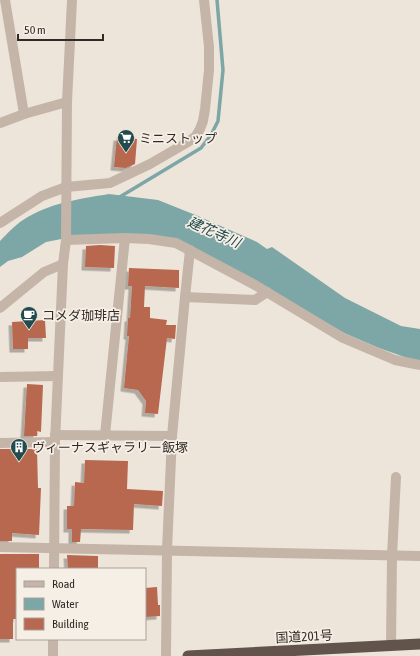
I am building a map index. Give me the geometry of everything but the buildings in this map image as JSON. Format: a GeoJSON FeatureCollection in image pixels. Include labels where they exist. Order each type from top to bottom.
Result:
{"type":"FeatureCollection","features":[{"type":"Feature","properties":{"kind":"highway","name":"国道201号"},"geometry":{"type":"LineString","coordinates":[[188,656],[420,644]]}},
{"type":"Feature","properties":{"kind":"street"},"geometry":{"type":"LineString","coordinates":[[5,0],[24,114]]}},
{"type":"Feature","properties":{"kind":"street"},"geometry":{"type":"LineString","coordinates":[[54,568],[55,438],[63,264],[66,240],[67,102],[72,0]]}},
{"type":"Feature","properties":{"kind":"street"},"geometry":{"type":"LineString","coordinates":[[0,223],[42,196],[66,190],[110,183],[150,164],[196,136],[203,121],[209,70],[209,47],[204,0]]}},
{"type":"Feature","properties":{"kind":"street"},"geometry":{"type":"LineString","coordinates":[[0,124],[24,114],[67,102]]}},
{"type":"Feature","properties":{"kind":"street"},"geometry":{"type":"LineString","coordinates":[[66,240],[125,238],[149,239],[176,243],[268,292],[343,338],[395,360],[420,365]]}},
{"type":"Feature","properties":{"kind":"street"},"geometry":{"type":"LineString","coordinates":[[105,435],[125,238]]}},
{"type":"Feature","properties":{"kind":"street"},"geometry":{"type":"LineString","coordinates":[[166,656],[167,550],[172,436],[190,250]]}},
{"type":"Feature","properties":{"kind":"street"},"geometry":{"type":"LineString","coordinates":[[0,308],[44,272],[63,264]]}},
{"type":"Feature","properties":{"kind":"street"},"geometry":{"type":"LineString","coordinates":[[185,297],[255,300],[268,292]]}},
{"type":"Feature","properties":{"kind":"street"},"geometry":{"type":"LineString","coordinates":[[0,377],[58,376]]}},
{"type":"Feature","properties":{"kind":"street"},"geometry":{"type":"LineString","coordinates":[[0,443],[105,435],[172,436]]}},
{"type":"Feature","properties":{"kind":"street"},"geometry":{"type":"LineString","coordinates":[[391,646],[392,556],[396,477]]}},
{"type":"Feature","properties":{"kind":"street"},"geometry":{"type":"LineString","coordinates":[[0,546],[420,556]]}},
{"type":"Feature","properties":{"kind":"street"},"geometry":{"type":"LineString","coordinates":[[53,656],[54,640]]}},
{"type":"Feature","properties":{"kind":"water","name":"建花寺川"},"geometry":{"type":"Polygon","coordinates":[[[109,194],[158,200],[257,242],[267,249],[272,247],[345,298],[401,326],[420,329],[420,360],[413,360],[379,348],[344,333],[191,247],[77,236],[46,242],[22,257],[8,261],[0,267],[0,241],[23,220],[43,209],[75,200],[109,194]]]}},
{"type":"Feature","properties":{"kind":"waterway"},"geometry":{"type":"LineString","coordinates":[[118,198],[201,148],[211,135],[218,121],[223,70],[217,0]]}},
{"type":"Feature","properties":{"kind":"place","name":"ミニストップ"},"geometry":{"type":"Point","coordinates":[126,153]}},
{"type":"Feature","properties":{"kind":"place","name":"コメダ珈琲店"},"geometry":{"type":"Point","coordinates":[29,330]}},
{"type":"Feature","properties":{"kind":"place","name":"ヴィーナスギャラリー飯塚"},"geometry":{"type":"Point","coordinates":[19,462]}}]}
